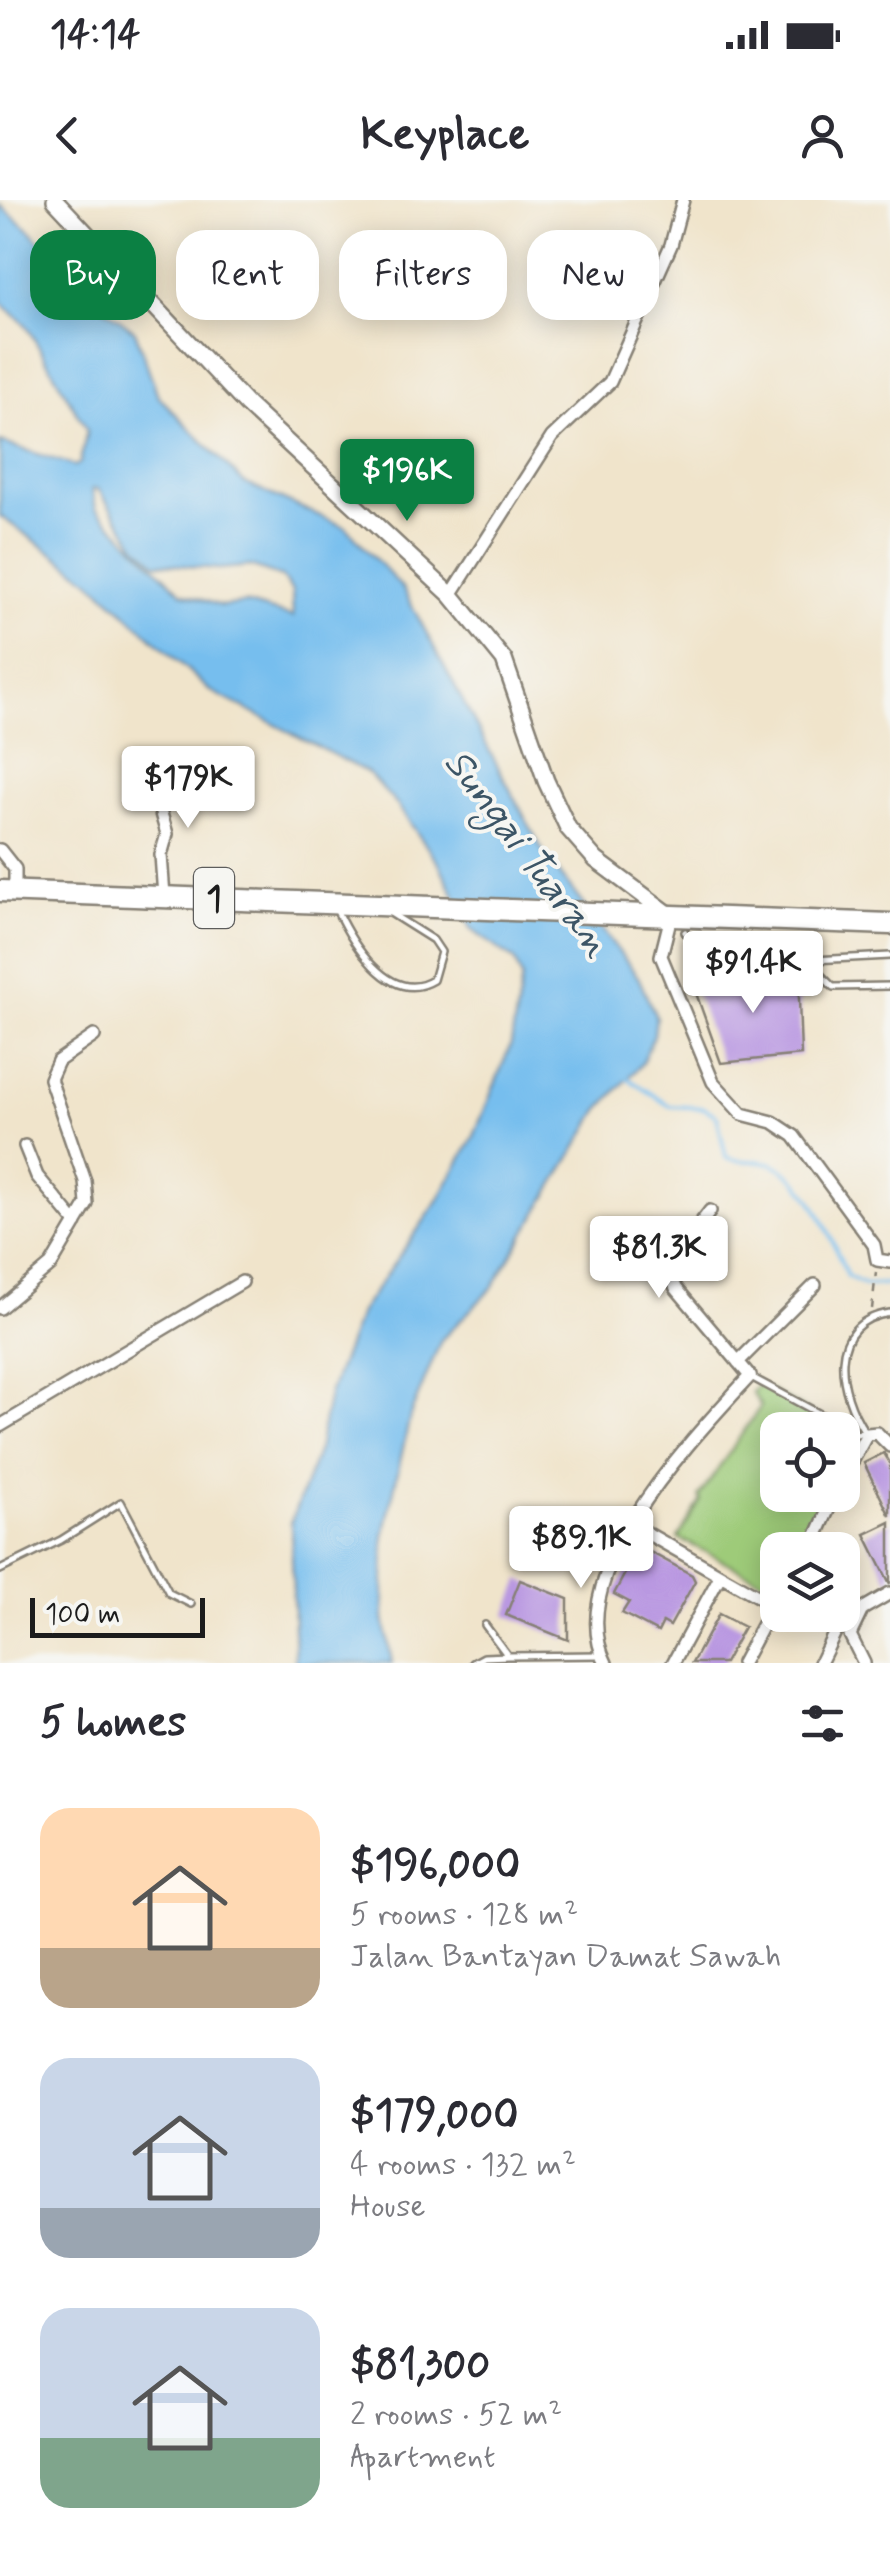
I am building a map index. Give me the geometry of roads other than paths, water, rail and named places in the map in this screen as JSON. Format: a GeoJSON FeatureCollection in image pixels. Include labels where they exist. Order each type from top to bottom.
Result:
{"type":"FeatureCollection","features":[{"type":"Feature","properties":{"kind":"highway","name":"1"},"geometry":{"type":"LineString","coordinates":[[7,891],[387,902],[890,924]]}},
{"type":"Feature","properties":{"kind":"street"},"geometry":{"type":"LineString","coordinates":[[55,200],[247,404],[451,596],[504,660],[546,781],[568,828],[596,860],[671,916],[661,956],[714,1082],[742,1114],[773,1122],[794,1136],[883,1261]]}},
{"type":"Feature","properties":{"kind":"street"},"geometry":{"type":"LineString","coordinates":[[451,596],[552,437],[610,382],[670,244],[683,200]]}},
{"type":"Feature","properties":{"kind":"street"},"geometry":{"type":"LineString","coordinates":[[164,896],[161,855],[167,834],[160,810],[171,762]]}},
{"type":"Feature","properties":{"kind":"street"},"geometry":{"type":"LineString","coordinates":[[0,850],[15,869],[7,891]]}},
{"type":"Feature","properties":{"kind":"street"},"geometry":{"type":"LineString","coordinates":[[0,1308],[51,1266],[88,1195],[50,1079],[58,1061],[94,1036]]}},
{"type":"Feature","properties":{"kind":"street"},"geometry":{"type":"LineString","coordinates":[[24,1146],[31,1167],[76,1223]]}},
{"type":"Feature","properties":{"kind":"street"},"geometry":{"type":"LineString","coordinates":[[604,1659],[599,1601],[631,1524],[655,1482],[750,1376],[676,1288],[670,1275],[710,1211]]}},
{"type":"Feature","properties":{"kind":"street"},"geometry":{"type":"LineString","coordinates":[[0,1426],[242,1282]]}},
{"type":"Feature","properties":{"kind":"street"},"geometry":{"type":"LineString","coordinates":[[738,1362],[815,1285]]}},
{"type":"Feature","properties":{"kind":"street"},"geometry":{"type":"LineString","coordinates":[[860,1445],[864,1437],[876,1433],[890,1446]]}},
{"type":"Feature","properties":{"kind":"street"},"geometry":{"type":"LineString","coordinates":[[631,1524],[760,1596]]}},
{"type":"Feature","properties":{"kind":"street"},"geometry":{"type":"LineString","coordinates":[[673,1663],[720,1576]]}},
{"type":"Feature","properties":{"kind":"street"},"geometry":{"type":"LineString","coordinates":[[860,1608],[890,1593]]}},
{"type":"Feature","properties":{"kind":"street"},"geometry":{"type":"LineString","coordinates":[[864,1663],[850,1635],[855,1620],[868,1605]]}},
{"type":"Feature","properties":{"kind":"street"},"geometry":{"type":"LineString","coordinates":[[742,1663],[760,1631]]}},
{"type":"Feature","properties":{"kind":"street"},"geometry":{"type":"LineString","coordinates":[[820,1663],[831,1632]]}},
{"type":"Feature","properties":{"kind":"lane"},"geometry":{"type":"LineString","coordinates":[[333,902],[353,946],[380,972],[405,985],[424,986],[433,980],[441,952],[433,940],[388,913],[387,902]]}},
{"type":"Feature","properties":{"kind":"lane"},"geometry":{"type":"LineString","coordinates":[[685,932],[708,963],[890,956]]}},
{"type":"Feature","properties":{"kind":"lane"},"geometry":{"type":"LineString","coordinates":[[809,962],[833,987],[890,986]]}},
{"type":"Feature","properties":{"kind":"lane"},"geometry":{"type":"LineString","coordinates":[[864,1437],[847,1404],[846,1344],[855,1327],[872,1315],[890,1313]]}},
{"type":"Feature","properties":{"kind":"lane"},"geometry":{"type":"LineString","coordinates":[[750,1376],[864,1437]]}},
{"type":"Feature","properties":{"kind":"lane"},"geometry":{"type":"LineString","coordinates":[[0,1570],[60,1540],[121,1502],[170,1592],[191,1604]]}},
{"type":"Feature","properties":{"kind":"lane"},"geometry":{"type":"LineString","coordinates":[[486,1625],[505,1658]]}},
{"type":"Feature","properties":{"kind":"lane"},"geometry":{"type":"LineString","coordinates":[[473,1663],[484,1656],[604,1659]]}},
{"type":"Feature","properties":{"kind":"water","name":"Sungai Tuaran"},"geometry":{"type":"Polygon","coordinates":[[[0,205],[30,230],[30,320],[120,320],[135,331],[158,396],[244,483],[346,527],[403,589],[544,853],[638,977],[656,1017],[654,1035],[642,1063],[599,1110],[492,1288],[441,1340],[410,1416],[384,1535],[384,1618],[392,1663],[295,1663],[291,1522],[318,1450],[329,1394],[360,1312],[437,1202],[474,1136],[511,1044],[522,978],[514,960],[472,930],[439,864],[398,806],[368,773],[209,690],[90,580],[0,516],[0,442],[75,466],[80,463],[87,430],[26,325],[0,302],[0,205]],[[92,489],[96,509],[182,593],[221,606],[245,603],[293,617],[292,591],[282,577],[250,566],[219,569],[156,563],[137,546],[98,489],[92,489]]]}},
{"type":"Feature","properties":{"kind":"waterway"},"geometry":{"type":"LineString","coordinates":[[627,1078],[670,1106],[704,1108],[717,1116],[726,1157],[773,1164],[799,1184],[819,1213],[847,1276],[865,1285],[890,1284]]}}]}
